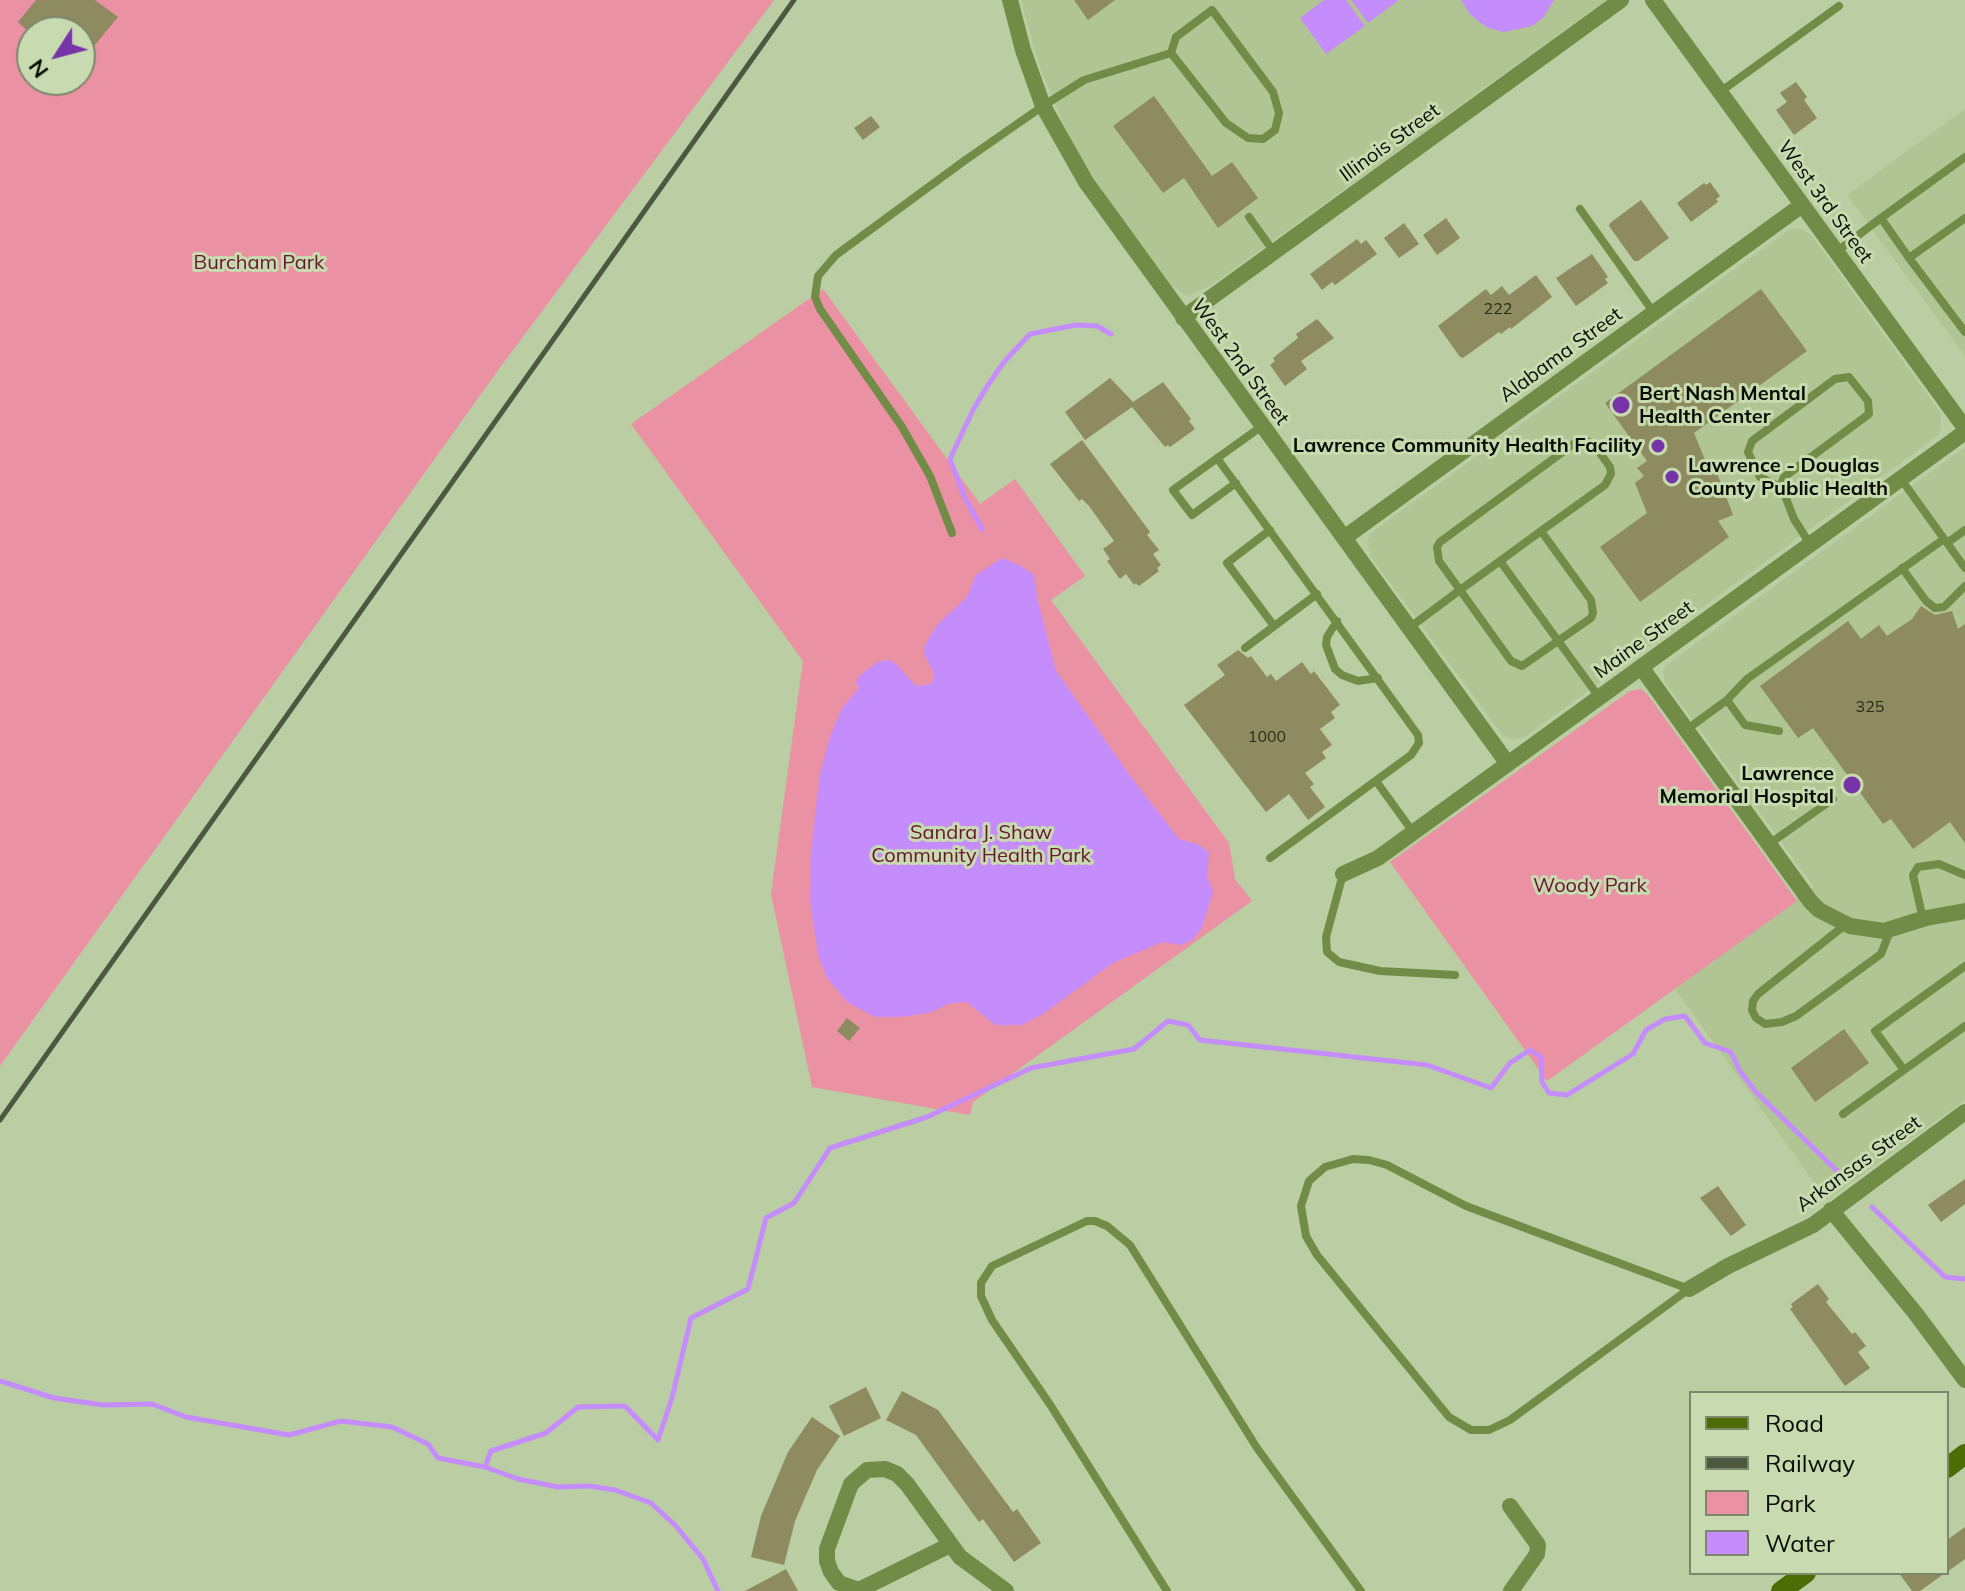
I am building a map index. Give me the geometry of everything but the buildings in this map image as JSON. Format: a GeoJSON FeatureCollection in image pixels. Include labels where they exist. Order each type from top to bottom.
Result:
{"type":"FeatureCollection","features":[{"type":"Feature","properties":{"kind":"street","name":"West 2nd Street"},"geometry":{"type":"LineString","coordinates":[[1010,0],[1023,50],[1043,106],[1086,182],[1508,764]]}},
{"type":"Feature","properties":{"kind":"street","name":"Illinois Street"},"geometry":{"type":"LineString","coordinates":[[1183,318],[1621,0]]}},
{"type":"Feature","properties":{"kind":"street","name":"West 3rd Street"},"geometry":{"type":"LineString","coordinates":[[1653,0],[1965,430]]}},
{"type":"Feature","properties":{"kind":"street","name":"Alabama Street"},"geometry":{"type":"LineString","coordinates":[[1344,538],[1802,205]]}},
{"type":"Feature","properties":{"kind":"street","name":"Maine Street"},"geometry":{"type":"LineString","coordinates":[[1343,874],[1378,858],[1965,430]]}},
{"type":"Feature","properties":{"kind":"street"},"geometry":{"type":"LineString","coordinates":[[1641,667],[1819,910],[1845,924],[1874,931],[1890,930],[1923,919],[1965,911]]}},
{"type":"Feature","properties":{"kind":"street","name":"Arkansas Street"},"geometry":{"type":"LineString","coordinates":[[1689,1289],[1813,1225],[1965,1112]]}},
{"type":"Feature","properties":{"kind":"street"},"geometry":{"type":"LineString","coordinates":[[1831,1210],[1965,1380]]}},
{"type":"Feature","properties":{"kind":"street"},"geometry":{"type":"LineString","coordinates":[[1949,1466],[1965,1454]]}},
{"type":"Feature","properties":{"kind":"street"},"geometry":{"type":"LineString","coordinates":[[950,1545],[859,1590],[839,1583],[827,1561],[827,1549],[851,1484],[862,1473],[875,1468],[891,1471],[902,1478],[950,1545],[973,1568],[1006,1591]]}},
{"type":"Feature","properties":{"kind":"street"},"geometry":{"type":"LineString","coordinates":[[1510,1506],[1538,1545],[1537,1554],[1511,1591]]}},
{"type":"Feature","properties":{"kind":"street"},"geometry":{"type":"LineString","coordinates":[[1781,1591],[1803,1575]]}},
{"type":"Feature","properties":{"kind":"lane"},"geometry":{"type":"LineString","coordinates":[[1720,92],[1839,6]]}},
{"type":"Feature","properties":{"kind":"lane"},"geometry":{"type":"LineString","coordinates":[[1212,10],[1273,92],[1279,113],[1275,130],[1263,139],[1248,138],[1226,123],[1171,53],[1176,37],[1212,10]]}},
{"type":"Feature","properties":{"kind":"lane"},"geometry":{"type":"LineString","coordinates":[[952,533],[930,476],[902,427],[820,309],[815,287],[818,276],[836,255],[964,161],[1084,80],[1171,53]]}},
{"type":"Feature","properties":{"kind":"lane"},"geometry":{"type":"LineString","coordinates":[[1836,252],[1965,157]]}},
{"type":"Feature","properties":{"kind":"lane"},"geometry":{"type":"LineString","coordinates":[[1580,209],[1654,313]]}},
{"type":"Feature","properties":{"kind":"lane"},"geometry":{"type":"LineString","coordinates":[[1249,217],[1274,252]]}},
{"type":"Feature","properties":{"kind":"lane"},"geometry":{"type":"LineString","coordinates":[[1881,218],[1965,332]]}},
{"type":"Feature","properties":{"kind":"lane"},"geometry":{"type":"LineString","coordinates":[[1909,258],[1965,218]]}},
{"type":"Feature","properties":{"kind":"lane"},"geometry":{"type":"LineString","coordinates":[[1782,488],[1760,477],[1748,452],[1752,441],[1835,379],[1849,377],[1868,401],[1869,414],[1784,477],[1782,488],[1794,519],[1810,544]]}},
{"type":"Feature","properties":{"kind":"lane"},"geometry":{"type":"LineString","coordinates":[[1236,483],[1192,515],[1173,490],[1262,426]]}},
{"type":"Feature","properties":{"kind":"lane"},"geometry":{"type":"LineString","coordinates":[[1409,628],[1460,590],[1541,531],[1609,480],[1610,467],[1594,445],[1587,441],[1575,443],[1440,542],[1436,553],[1439,561],[1460,590],[1515,664],[1528,664],[1591,618],[1591,600],[1541,531]]}},
{"type":"Feature","properties":{"kind":"lane"},"geometry":{"type":"LineString","coordinates":[[1217,458],[1414,728],[1419,743],[1411,755],[1270,858]]}},
{"type":"Feature","properties":{"kind":"lane"},"geometry":{"type":"LineString","coordinates":[[1900,478],[1965,568]]}},
{"type":"Feature","properties":{"kind":"lane"},"geometry":{"type":"LineString","coordinates":[[1270,530],[1227,563],[1274,626]]}},
{"type":"Feature","properties":{"kind":"lane"},"geometry":{"type":"LineString","coordinates":[[1686,730],[1727,700],[1747,679],[1902,568],[1965,530]]}},
{"type":"Feature","properties":{"kind":"lane"},"geometry":{"type":"LineString","coordinates":[[1500,561],[1599,698]]}},
{"type":"Feature","properties":{"kind":"lane"},"geometry":{"type":"LineString","coordinates":[[1902,568],[1926,601],[1935,608],[1944,607],[1965,586]]}},
{"type":"Feature","properties":{"kind":"lane"},"geometry":{"type":"LineString","coordinates":[[1245,648],[1317,594]]}},
{"type":"Feature","properties":{"kind":"lane"},"geometry":{"type":"LineString","coordinates":[[1337,621],[1327,637],[1326,645],[1335,669],[1358,681],[1378,678]]}},
{"type":"Feature","properties":{"kind":"lane"},"geometry":{"type":"LineString","coordinates":[[1727,700],[1745,725],[1779,731]]}},
{"type":"Feature","properties":{"kind":"lane"},"geometry":{"type":"LineString","coordinates":[[1376,781],[1413,832]]}},
{"type":"Feature","properties":{"kind":"lane"},"geometry":{"type":"LineString","coordinates":[[1769,844],[1833,799]]}},
{"type":"Feature","properties":{"kind":"lane"},"geometry":{"type":"LineString","coordinates":[[1923,919],[1913,875],[1918,867],[1939,864],[1965,875]]}},
{"type":"Feature","properties":{"kind":"lane"},"geometry":{"type":"LineString","coordinates":[[1343,874],[1326,937],[1327,952],[1339,962],[1380,971],[1455,975]]}},
{"type":"Feature","properties":{"kind":"lane"},"geometry":{"type":"LineString","coordinates":[[1845,924],[1758,994],[1752,1010],[1756,1018],[1765,1024],[1796,1016],[1881,954],[1890,930]]}},
{"type":"Feature","properties":{"kind":"lane"},"geometry":{"type":"LineString","coordinates":[[1904,1070],[1875,1031],[1965,966]]}},
{"type":"Feature","properties":{"kind":"lane"},"geometry":{"type":"LineString","coordinates":[[1843,1114],[1965,1026]]}},
{"type":"Feature","properties":{"kind":"lane"},"geometry":{"type":"LineString","coordinates":[[1353,1159],[1374,1161],[1392,1167],[1466,1206],[1689,1289],[1510,1420],[1489,1430],[1471,1430],[1449,1417],[1317,1255],[1303,1228],[1303,1194],[1317,1173],[1334,1163],[1353,1159]]}},
{"type":"Feature","properties":{"kind":"lane"},"geometry":{"type":"LineString","coordinates":[[1167,1591],[1051,1406],[992,1320],[981,1296],[981,1283],[992,1266],[1091,1220],[1119,1233],[1134,1251],[1257,1448],[1361,1591]]}},
{"type":"Feature","properties":{"kind":"shaded area"},"geometry":{"type":"Polygon","coordinates":[[[1021,0],[1606,0],[1213,284],[1187,296],[1171,285],[1122,220],[1073,146],[1039,65],[1021,0]]]}},
{"type":"Feature","properties":{"kind":"shaded area"},"geometry":{"type":"Polygon","coordinates":[[[1965,109],[1965,356],[1847,195],[1965,109]]]}},
{"type":"Feature","properties":{"kind":"shaded area"},"geometry":{"type":"Polygon","coordinates":[[[1790,229],[1802,229],[1812,236],[1938,409],[1941,430],[1935,438],[1526,736],[1513,740],[1503,736],[1371,557],[1367,542],[1371,533],[1790,229]]]}},
{"type":"Feature","properties":{"kind":"shaded area","name":"Lawrence Memorial Hospital"},"geometry":{"type":"Polygon","coordinates":[[[1965,447],[1965,1100],[1827,1200],[1675,989],[1814,887],[1665,682],[1663,671],[1668,664],[1965,447]]]}},
{"type":"Feature","properties":{"kind":"green space","name":"Burcham Park"},"geometry":{"type":"Polygon","coordinates":[[[0,0],[774,0],[499,369],[0,1066],[0,0]]]}},
{"type":"Feature","properties":{"kind":"green space","name":"Sandra J. Shaw Community Health Park"},"geometry":{"type":"Polygon","coordinates":[[[823,289],[980,504],[1015,479],[1085,576],[1051,600],[1229,843],[1235,879],[1252,901],[973,1102],[970,1115],[812,1087],[771,894],[803,661],[631,424],[823,289]]]}},
{"type":"Feature","properties":{"kind":"green space","name":"Woody Park"},"geometry":{"type":"Polygon","coordinates":[[[1641,689],[1797,901],[1547,1081],[1390,862],[1630,691],[1641,689]]]}},
{"type":"Feature","properties":{"kind":"water"},"geometry":{"type":"Polygon","coordinates":[[[1324,0],[1346,0],[1365,26],[1326,54],[1300,18],[1324,0]]]}},
{"type":"Feature","properties":{"kind":"water"},"geometry":{"type":"Polygon","coordinates":[[[1351,0],[1399,0],[1368,23],[1351,0]]]}},
{"type":"Feature","properties":{"kind":"water"},"geometry":{"type":"Polygon","coordinates":[[[1461,0],[1554,0],[1543,18],[1532,26],[1504,32],[1488,28],[1478,21],[1461,0]]]}},
{"type":"Feature","properties":{"kind":"water"},"geometry":{"type":"Polygon","coordinates":[[[1002,558],[1034,575],[1056,671],[1179,839],[1197,844],[1209,852],[1207,877],[1213,891],[1202,928],[1192,940],[1181,945],[1162,942],[1113,963],[1043,1014],[1022,1025],[995,1025],[967,1002],[948,1004],[929,1013],[875,1017],[847,1002],[827,978],[819,958],[810,900],[811,852],[820,773],[842,708],[859,688],[856,683],[859,676],[878,662],[889,660],[916,686],[931,684],[933,671],[924,648],[929,638],[937,625],[967,597],[976,575],[1002,558]]]}},
{"type":"Feature","properties":{"kind":"waterway"},"geometry":{"type":"LineString","coordinates":[[982,529],[965,498],[950,459],[988,385],[1030,334],[1076,325],[1097,326],[1111,334]]}},
{"type":"Feature","properties":{"kind":"waterway"},"geometry":{"type":"LineString","coordinates":[[485,1467],[491,1451],[546,1433],[578,1407],[625,1406],[658,1440],[672,1398],[691,1318],[748,1289],[766,1218],[794,1203],[830,1148],[927,1117],[1031,1068],[1134,1049],[1168,1021],[1188,1025],[1200,1040],[1427,1065],[1491,1088],[1510,1063],[1530,1050],[1541,1057],[1542,1082],[1549,1093],[1567,1095],[1633,1054],[1646,1030],[1665,1019],[1685,1016],[1705,1043],[1731,1052],[1740,1071],[1756,1092],[1838,1172]]}},
{"type":"Feature","properties":{"kind":"waterway"},"geometry":{"type":"LineString","coordinates":[[1872,1207],[1945,1277],[1965,1279]]}},
{"type":"Feature","properties":{"kind":"waterway"},"geometry":{"type":"LineString","coordinates":[[0,1381],[54,1398],[103,1405],[152,1404],[186,1417],[289,1435],[341,1421],[392,1427],[428,1444],[438,1458],[558,1487],[589,1486],[615,1490],[651,1503],[675,1525],[703,1559],[718,1591]]}},
{"type":"Feature","properties":{"kind":"railway"},"geometry":{"type":"LineString","coordinates":[[0,1120],[794,0]]}},
{"type":"Feature","properties":{"kind":"place","name":"Bert Nash Mental Health Center"},"geometry":{"type":"Point","coordinates":[1621,405]}},
{"type":"Feature","properties":{"kind":"place","name":"Lawrence Community Health Facility"},"geometry":{"type":"Point","coordinates":[1658,446]}},
{"type":"Feature","properties":{"kind":"place","name":"Lawrence - Douglas County Public Health"},"geometry":{"type":"Point","coordinates":[1672,477]}},
{"type":"Feature","properties":{"kind":"place","name":"Lawrence Memorial Hospital"},"geometry":{"type":"Point","coordinates":[1852,785]}}]}
